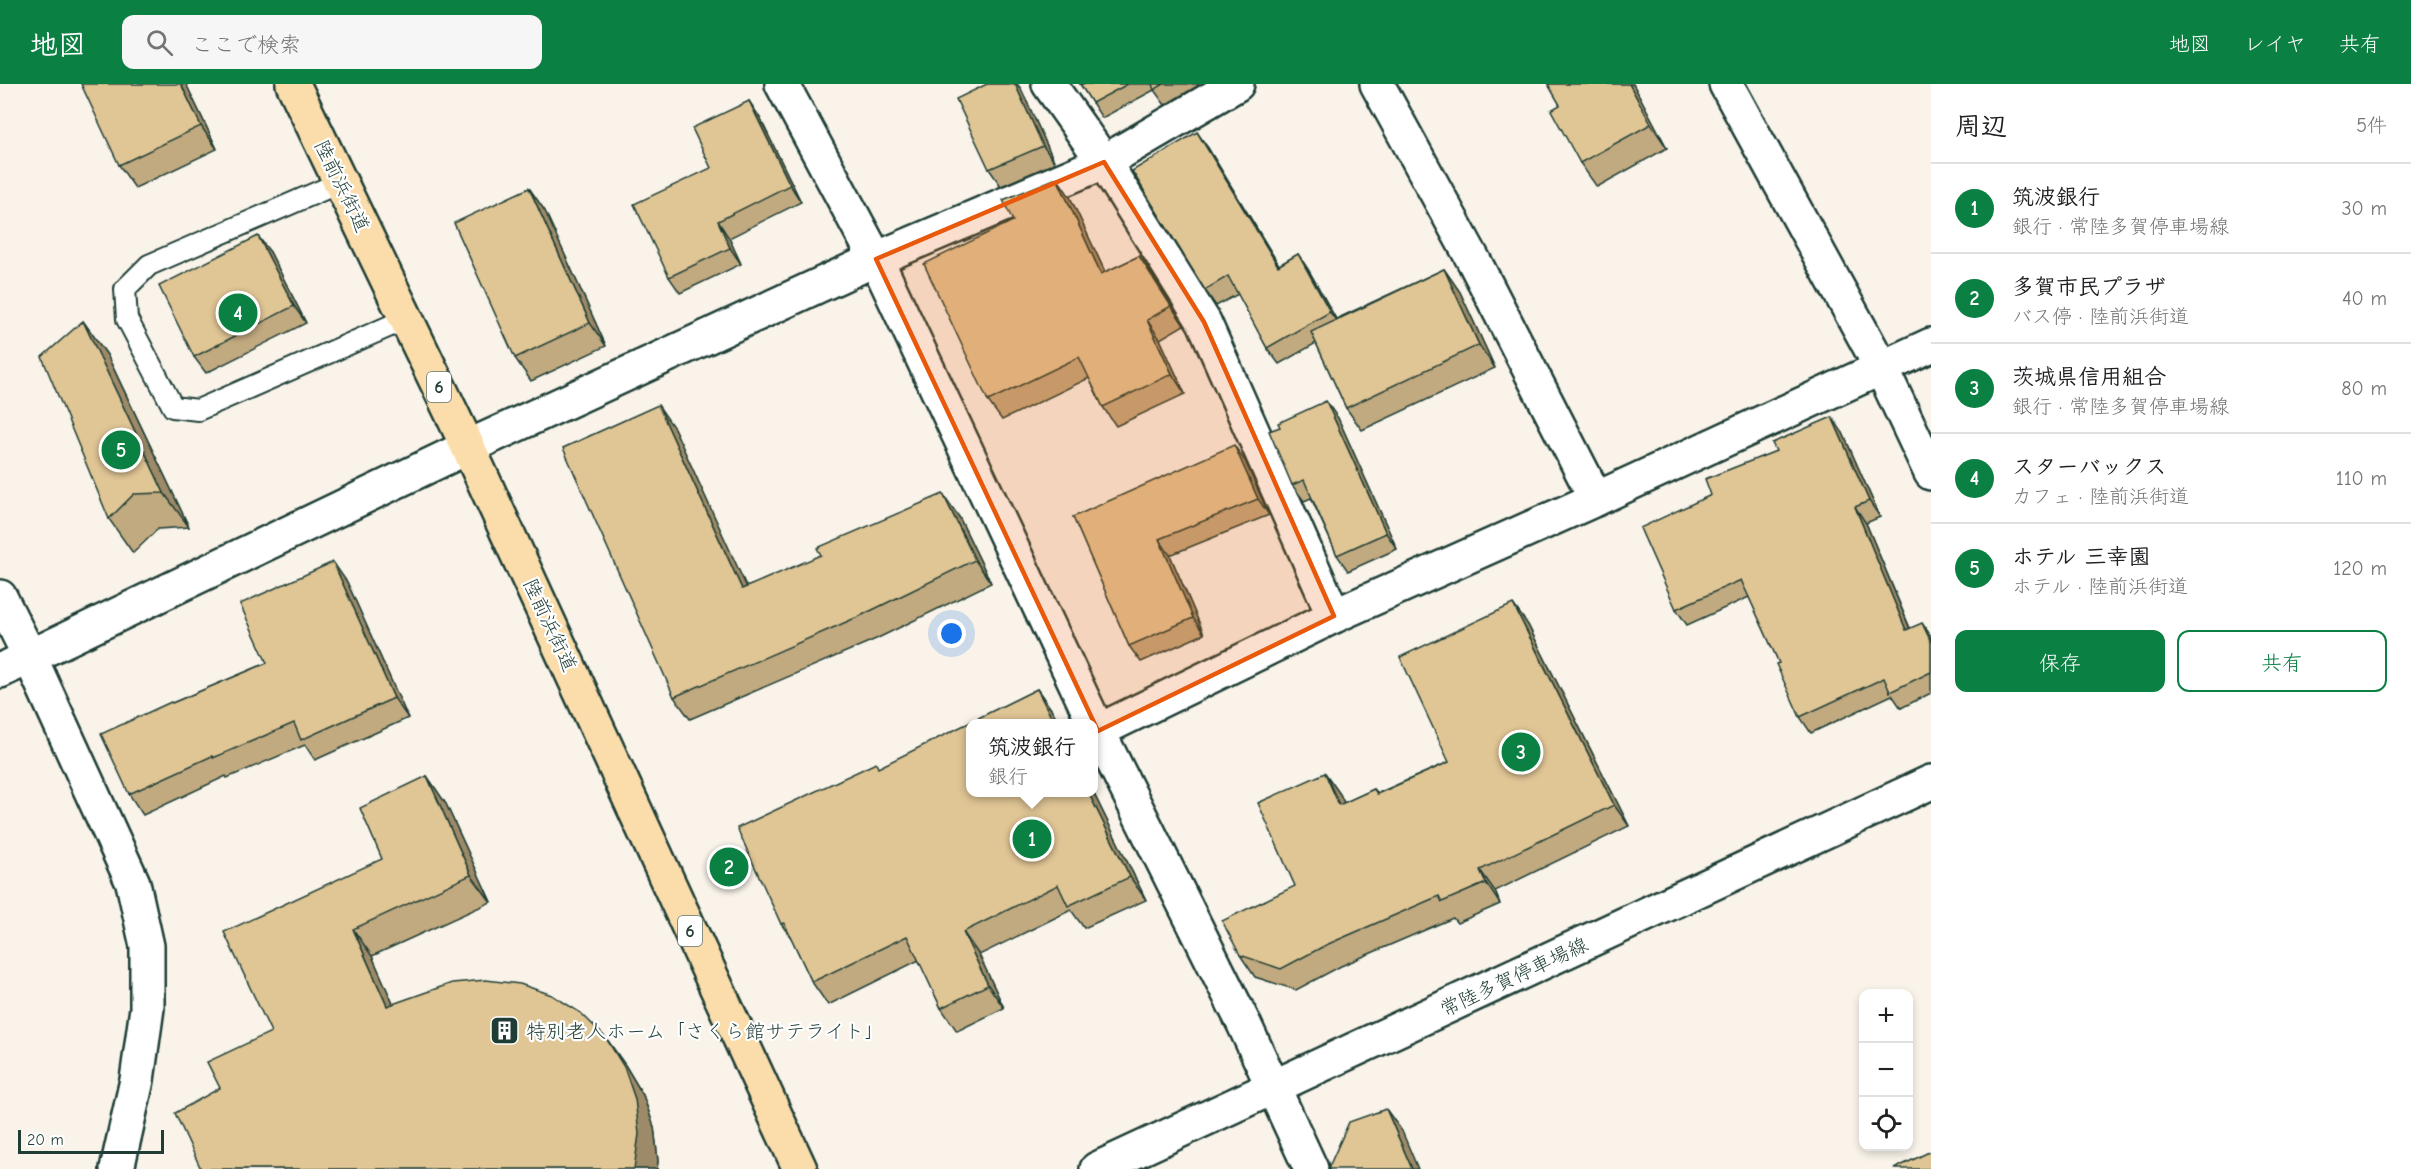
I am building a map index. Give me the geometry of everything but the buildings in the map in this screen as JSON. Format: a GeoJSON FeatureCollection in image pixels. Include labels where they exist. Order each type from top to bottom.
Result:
{"type":"FeatureCollection","features":[{"type":"Feature","properties":{"kind":"highway","name":"陸前浜街道"},"geometry":{"type":"LineString","coordinates":[[293,84],[468,447],[800,1169]]}},
{"type":"Feature","properties":{"kind":"street"},"geometry":{"type":"LineString","coordinates":[[782,84],[876,259],[1092,719]]}},
{"type":"Feature","properties":{"kind":"street"},"geometry":{"type":"LineString","coordinates":[[1049,84],[1104,162],[1204,322],[1334,616]]}},
{"type":"Feature","properties":{"kind":"street"},"geometry":{"type":"LineString","coordinates":[[0,671],[468,447],[876,259],[1104,162],[1237,84]]}},
{"type":"Feature","properties":{"kind":"street"},"geometry":{"type":"LineString","coordinates":[[1377,84],[1474,263],[1596,499]]}},
{"type":"Feature","properties":{"kind":"street"},"geometry":{"type":"LineString","coordinates":[[1726,84],[1881,367],[1931,473]]}},
{"type":"Feature","properties":{"kind":"street"},"geometry":{"type":"LineString","coordinates":[[1311,1169],[1244,1024],[1098,731],[1334,616],[1931,345]]}},
{"type":"Feature","properties":{"kind":"street"},"geometry":{"type":"LineString","coordinates":[[0,597],[134,883],[147,946],[147,1008],[137,1080],[117,1169]]}},
{"type":"Feature","properties":{"kind":"street","name":"常陸多賀停車場線"},"geometry":{"type":"LineString","coordinates":[[1097,1169],[1274,1089],[1931,782]]}},
{"type":"Feature","properties":{"kind":"lane"},"geometry":{"type":"LineString","coordinates":[[341,182],[149,264],[125,289],[127,319],[173,407],[198,410],[406,320]]}},
{"type":"Feature","properties":{"kind":"highlighted area"},"geometry":{"type":"Polygon","coordinates":[[[1104,162],[1204,322],[1334,616],[1098,731],[876,259],[1104,162]]]}},
{"type":"Feature","properties":{"kind":"place","name":"スターバックス"},"geometry":{"type":"Point","coordinates":[238,313]}},
{"type":"Feature","properties":{"kind":"place","name":"ホテル 三幸園"},"geometry":{"type":"Point","coordinates":[121,450]}},
{"type":"Feature","properties":{"kind":"place","name":"茨城県信用組合"},"geometry":{"type":"Point","coordinates":[1521,752]}},
{"type":"Feature","properties":{"kind":"place","name":"筑波銀行"},"geometry":{"type":"Point","coordinates":[1032,839]}},
{"type":"Feature","properties":{"kind":"place","name":"多賀市民プラザ"},"geometry":{"type":"Point","coordinates":[729,867]}},
{"type":"Feature","properties":{"kind":"place","name":"特別老人ホーム「さくら館サテライト」"},"geometry":{"type":"Point","coordinates":[505,1031]}}]}
